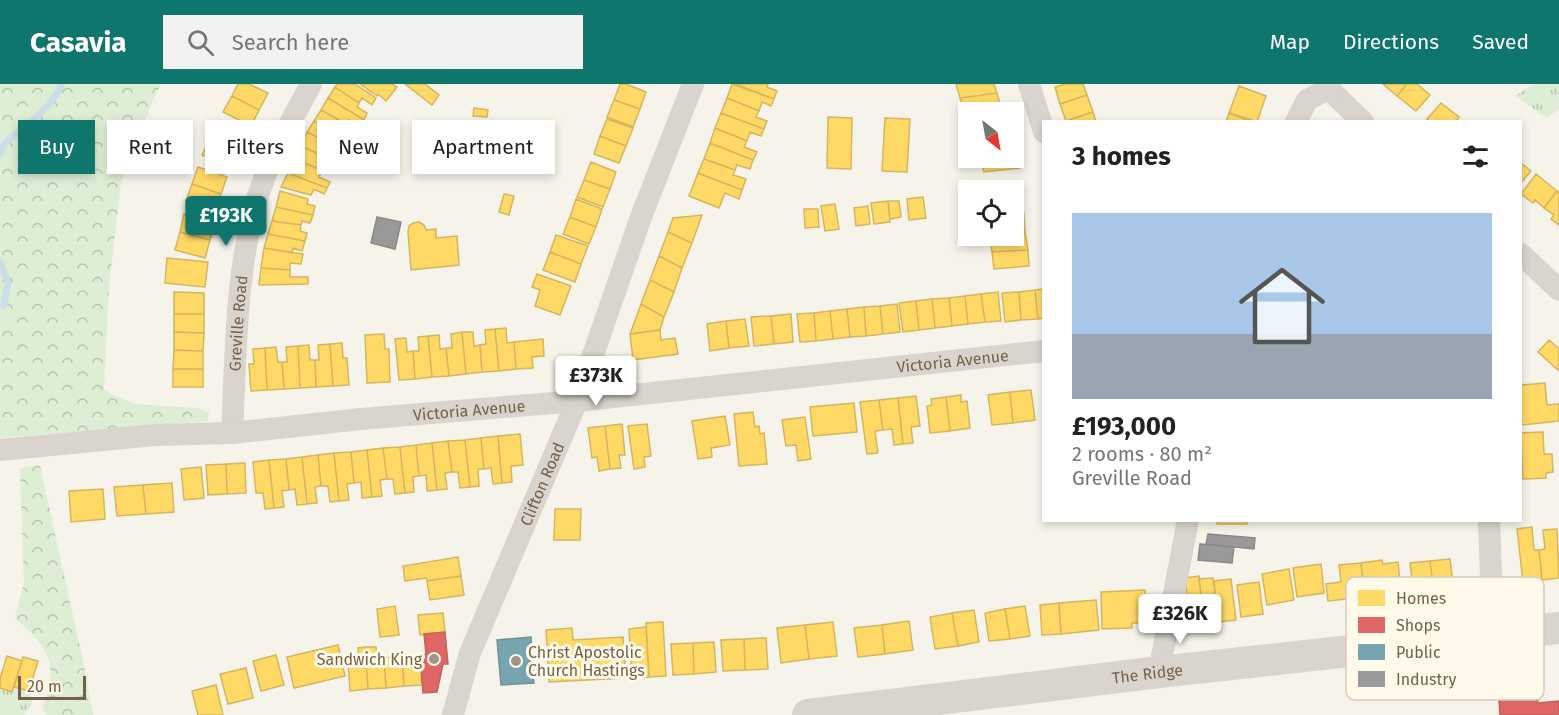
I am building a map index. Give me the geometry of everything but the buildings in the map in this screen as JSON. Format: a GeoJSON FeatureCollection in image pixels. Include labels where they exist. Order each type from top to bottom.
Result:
{"type":"FeatureCollection","features":[{"type":"Feature","properties":{"kind":"main road","name":"The Ridge"},"geometry":{"type":"LineString","coordinates":[[1544,629],[1559,628]]}},
{"type":"Feature","properties":{"kind":"main road","name":"The Ridge"},"geometry":{"type":"LineString","coordinates":[[808,715],[1346,651]]}},
{"type":"Feature","properties":{"kind":"street","name":"Greville Road"},"geometry":{"type":"LineString","coordinates":[[232,434],[234,371],[247,238],[263,179],[311,84]]}},
{"type":"Feature","properties":{"kind":"street","name":"Clifton Road"},"geometry":{"type":"LineString","coordinates":[[453,715],[470,653],[577,401],[640,217],[693,84]]}},
{"type":"Feature","properties":{"kind":"street"},"geometry":{"type":"LineString","coordinates":[[1029,84],[1042,126]]}},
{"type":"Feature","properties":{"kind":"street"},"geometry":{"type":"LineString","coordinates":[[1297,120],[1307,100],[1328,87],[1361,120]]}},
{"type":"Feature","properties":{"kind":"street"},"geometry":{"type":"LineString","coordinates":[[1522,255],[1559,290]]}},
{"type":"Feature","properties":{"kind":"street","name":"Victoria Avenue"},"geometry":{"type":"LineString","coordinates":[[0,450],[155,435],[232,434],[362,419],[577,401],[1042,351]]}},
{"type":"Feature","properties":{"kind":"street"},"geometry":{"type":"LineString","coordinates":[[1159,672],[1188,522]]}},
{"type":"Feature","properties":{"kind":"street"},"geometry":{"type":"LineString","coordinates":[[1489,522],[1491,577]]}},
{"type":"Feature","properties":{"kind":"green space"},"geometry":{"type":"Polygon","coordinates":[[[0,84],[161,84],[145,120],[107,120],[107,174],[124,174],[121,183],[109,288],[104,390],[134,404],[199,408],[209,413],[208,421],[0,438],[0,84]]]}},
{"type":"Feature","properties":{"kind":"green space"},"geometry":{"type":"Polygon","coordinates":[[[1534,84],[1559,84],[1559,109],[1547,118],[1515,96],[1534,84]]]}},
{"type":"Feature","properties":{"kind":"green space"},"geometry":{"type":"Polygon","coordinates":[[[40,465],[93,715],[46,715],[42,707],[50,679],[48,657],[43,647],[15,618],[24,583],[20,468],[40,465]]]}},
{"type":"Feature","properties":{"kind":"green space"},"geometry":{"type":"Polygon","coordinates":[[[14,687],[29,691],[33,701],[24,715],[0,715],[0,688],[12,692],[14,687]]]}},
{"type":"Feature","properties":{"kind":"waterway"},"geometry":{"type":"LineString","coordinates":[[0,154],[9,139],[22,130],[50,103],[62,84]]}},
{"type":"Feature","properties":{"kind":"waterway"},"geometry":{"type":"LineString","coordinates":[[0,262],[8,283],[4,305]]}},
{"type":"Feature","properties":{"kind":"place","name":"Sandwich King"},"geometry":{"type":"Point","coordinates":[434,659]}},
{"type":"Feature","properties":{"kind":"place","name":"Christ Apostolic Church Hastings"},"geometry":{"type":"Point","coordinates":[516,661]}}]}
